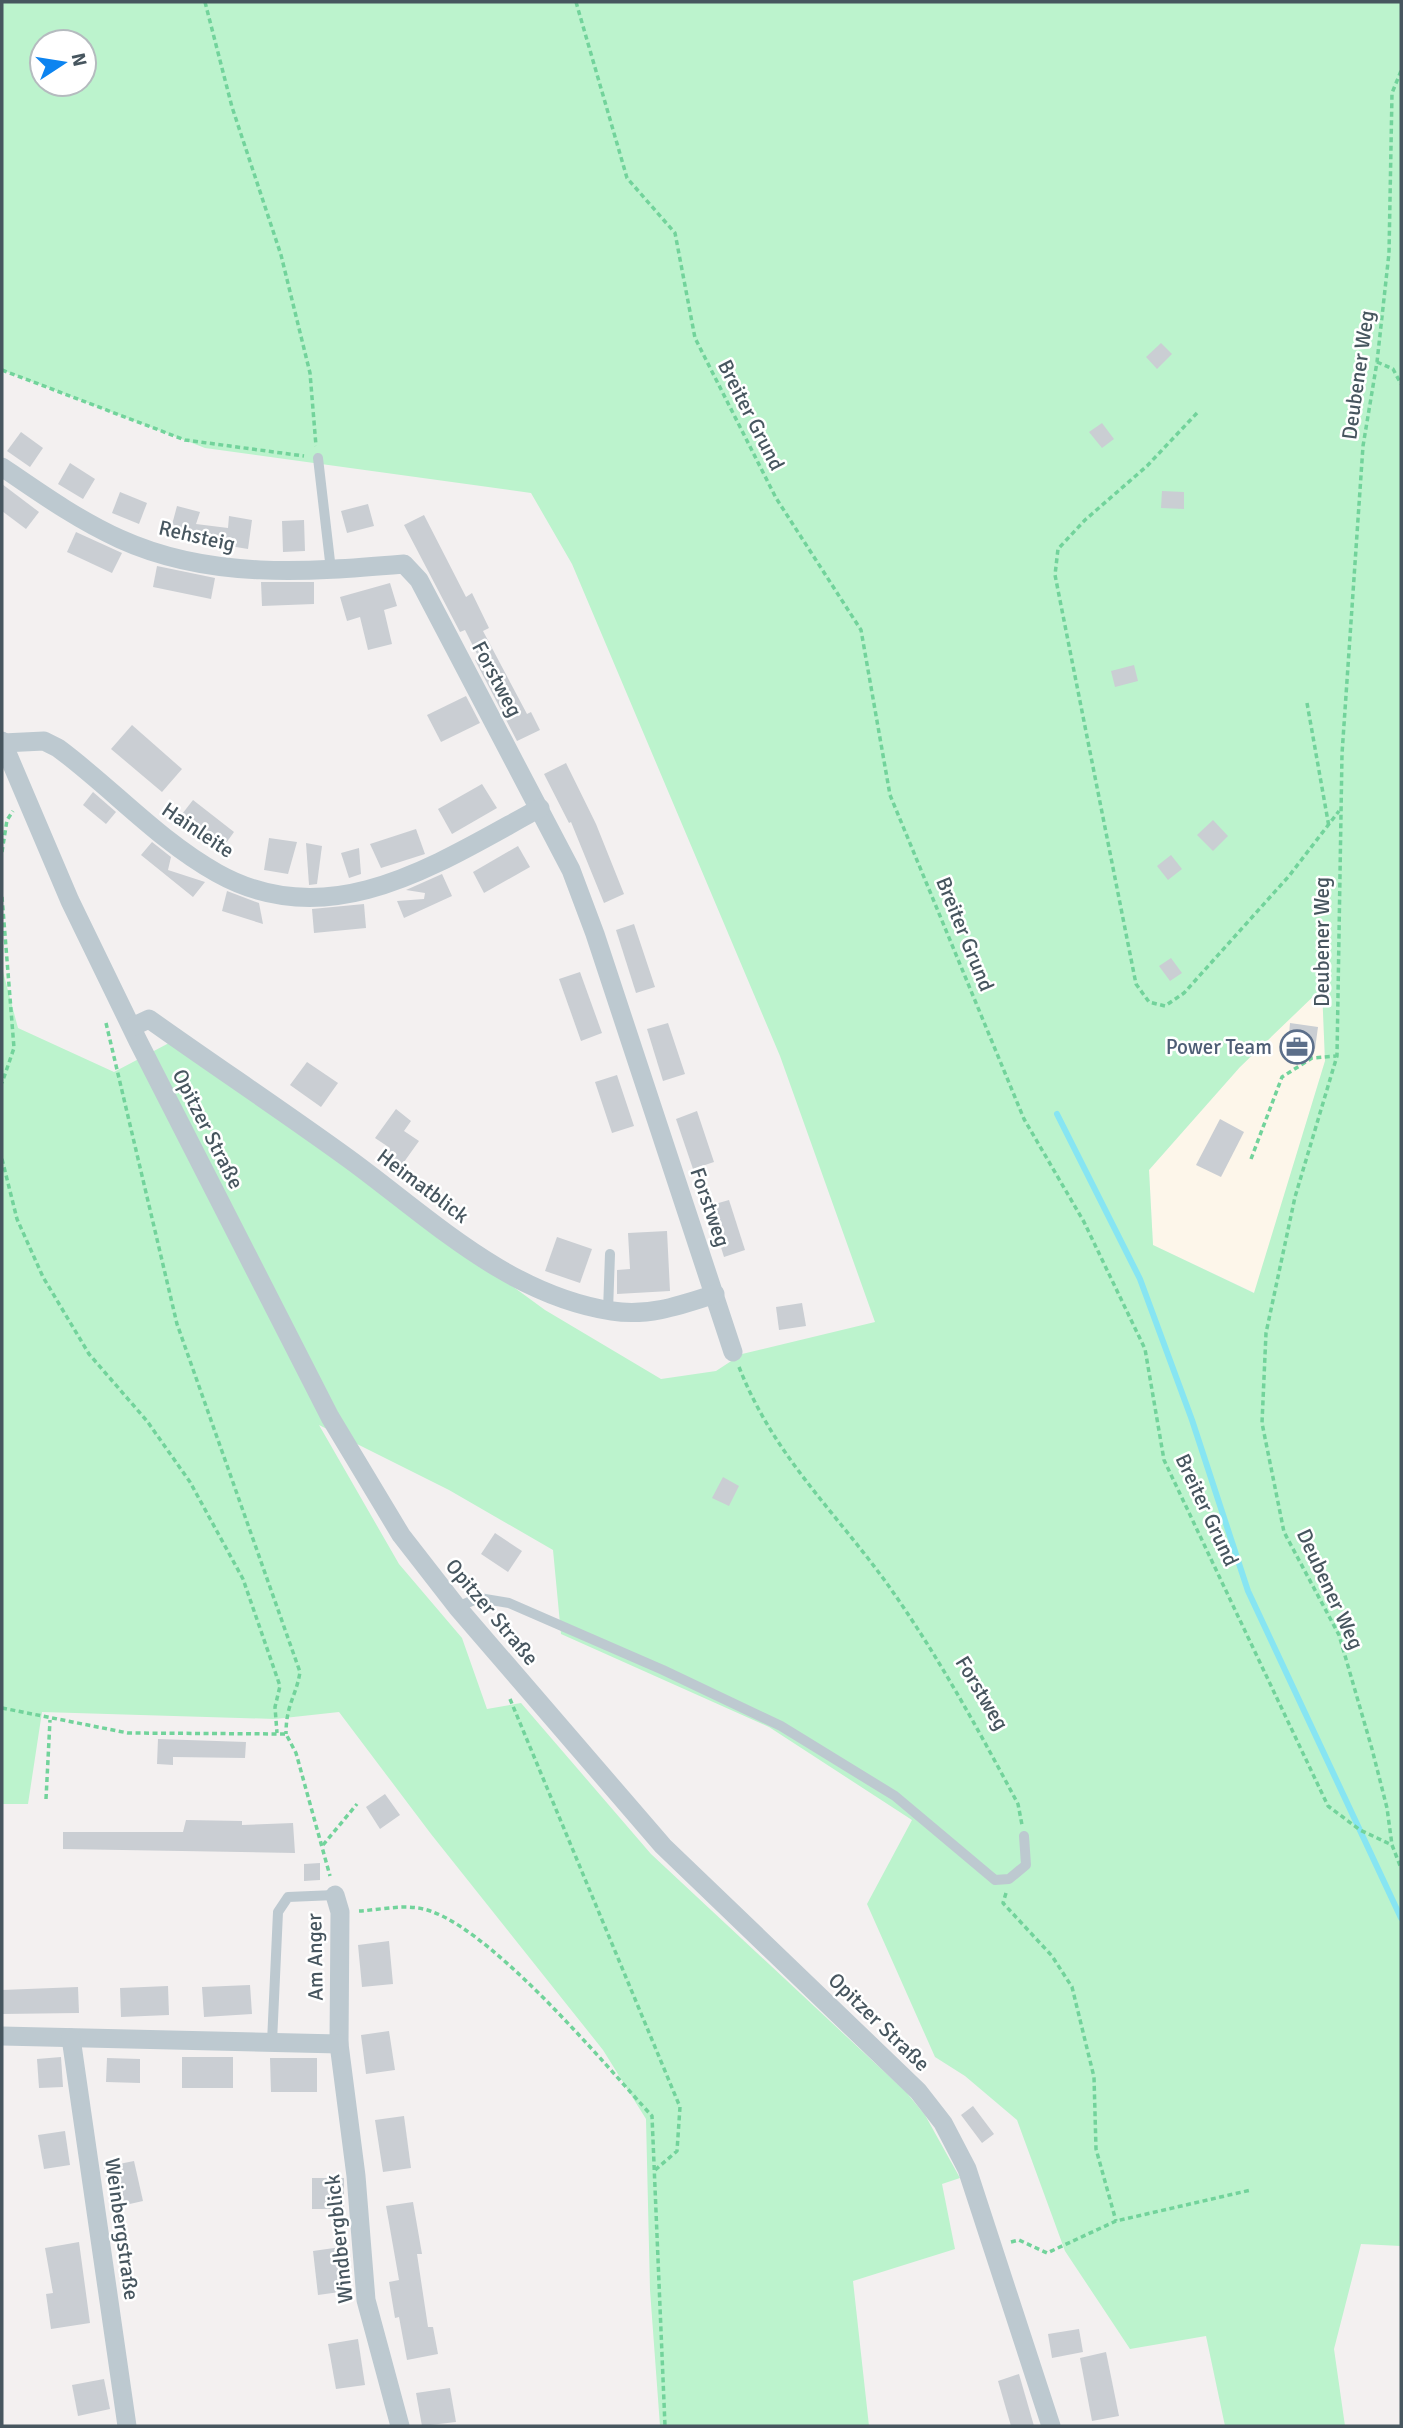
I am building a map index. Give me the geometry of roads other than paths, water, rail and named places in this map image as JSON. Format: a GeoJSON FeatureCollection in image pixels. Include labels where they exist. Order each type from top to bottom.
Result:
{"type":"FeatureCollection","features":[{"type":"Feature","properties":{"kind":"street","name":"Rehsteig"},"geometry":{"type":"LineString","coordinates":[[2,467],[73,514],[121,540],[225,568],[331,570],[404,564]]}},
{"type":"Feature","properties":{"kind":"street","name":"Forstweg"},"geometry":{"type":"LineString","coordinates":[[404,564],[419,580],[571,870],[595,934],[733,1352]]}},
{"type":"Feature","properties":{"kind":"street","name":"Hainleite"},"geometry":{"type":"LineString","coordinates":[[2,742],[44,741],[58,748],[147,824],[218,873],[268,894],[320,898],[365,891],[405,880],[540,808]]}},
{"type":"Feature","properties":{"kind":"street","name":"Opitzer Straße"},"geometry":{"type":"LineString","coordinates":[[2,742],[23,797],[132,1027],[330,1418],[401,1535],[457,1607],[663,1846],[918,2091],[943,2123],[967,2169],[1051,2426]]}},
{"type":"Feature","properties":{"kind":"street","name":"Heimatblick"},"geometry":{"type":"LineString","coordinates":[[132,1027],[149,1019],[348,1158],[481,1258],[547,1295],[608,1311],[660,1312],[715,1294]]}},
{"type":"Feature","properties":{"kind":"street","name":"Am Anger"},"geometry":{"type":"LineString","coordinates":[[338,1904],[339,2044]]}},
{"type":"Feature","properties":{"kind":"street"},"geometry":{"type":"LineString","coordinates":[[2,2036],[339,2044]]}},
{"type":"Feature","properties":{"kind":"street","name":"Weinbergstraße"},"geometry":{"type":"LineString","coordinates":[[71,2038],[127,2426]]}},
{"type":"Feature","properties":{"kind":"street","name":"Windbergblick"},"geometry":{"type":"LineString","coordinates":[[339,2044],[356,2176],[366,2301],[400,2426]]}},
{"type":"Feature","properties":{"kind":"lane"},"geometry":{"type":"LineString","coordinates":[[317,458],[331,570]]}},
{"type":"Feature","properties":{"kind":"lane"},"geometry":{"type":"LineString","coordinates":[[608,1311],[610,1254]]}},
{"type":"Feature","properties":{"kind":"lane"},"geometry":{"type":"LineString","coordinates":[[457,1607],[479,1598],[509,1603],[663,1670],[781,1726],[895,1796],[939,1831],[986,1875],[1001,1881],[1009,1879],[1026,1865],[1024,1836]]}},
{"type":"Feature","properties":{"kind":"lane"},"geometry":{"type":"LineString","coordinates":[[272,2042],[278,1912],[288,1897],[338,1904]]}},
{"type":"Feature","properties":{"kind":"waterway"},"geometry":{"type":"LineString","coordinates":[[1057,1114],[1140,1279],[1192,1420],[1248,1591],[1401,1918]]}},
{"type":"Feature","properties":{"kind":"place","name":"Power Team"},"geometry":{"type":"Point","coordinates":[1297,1047]}}]}
